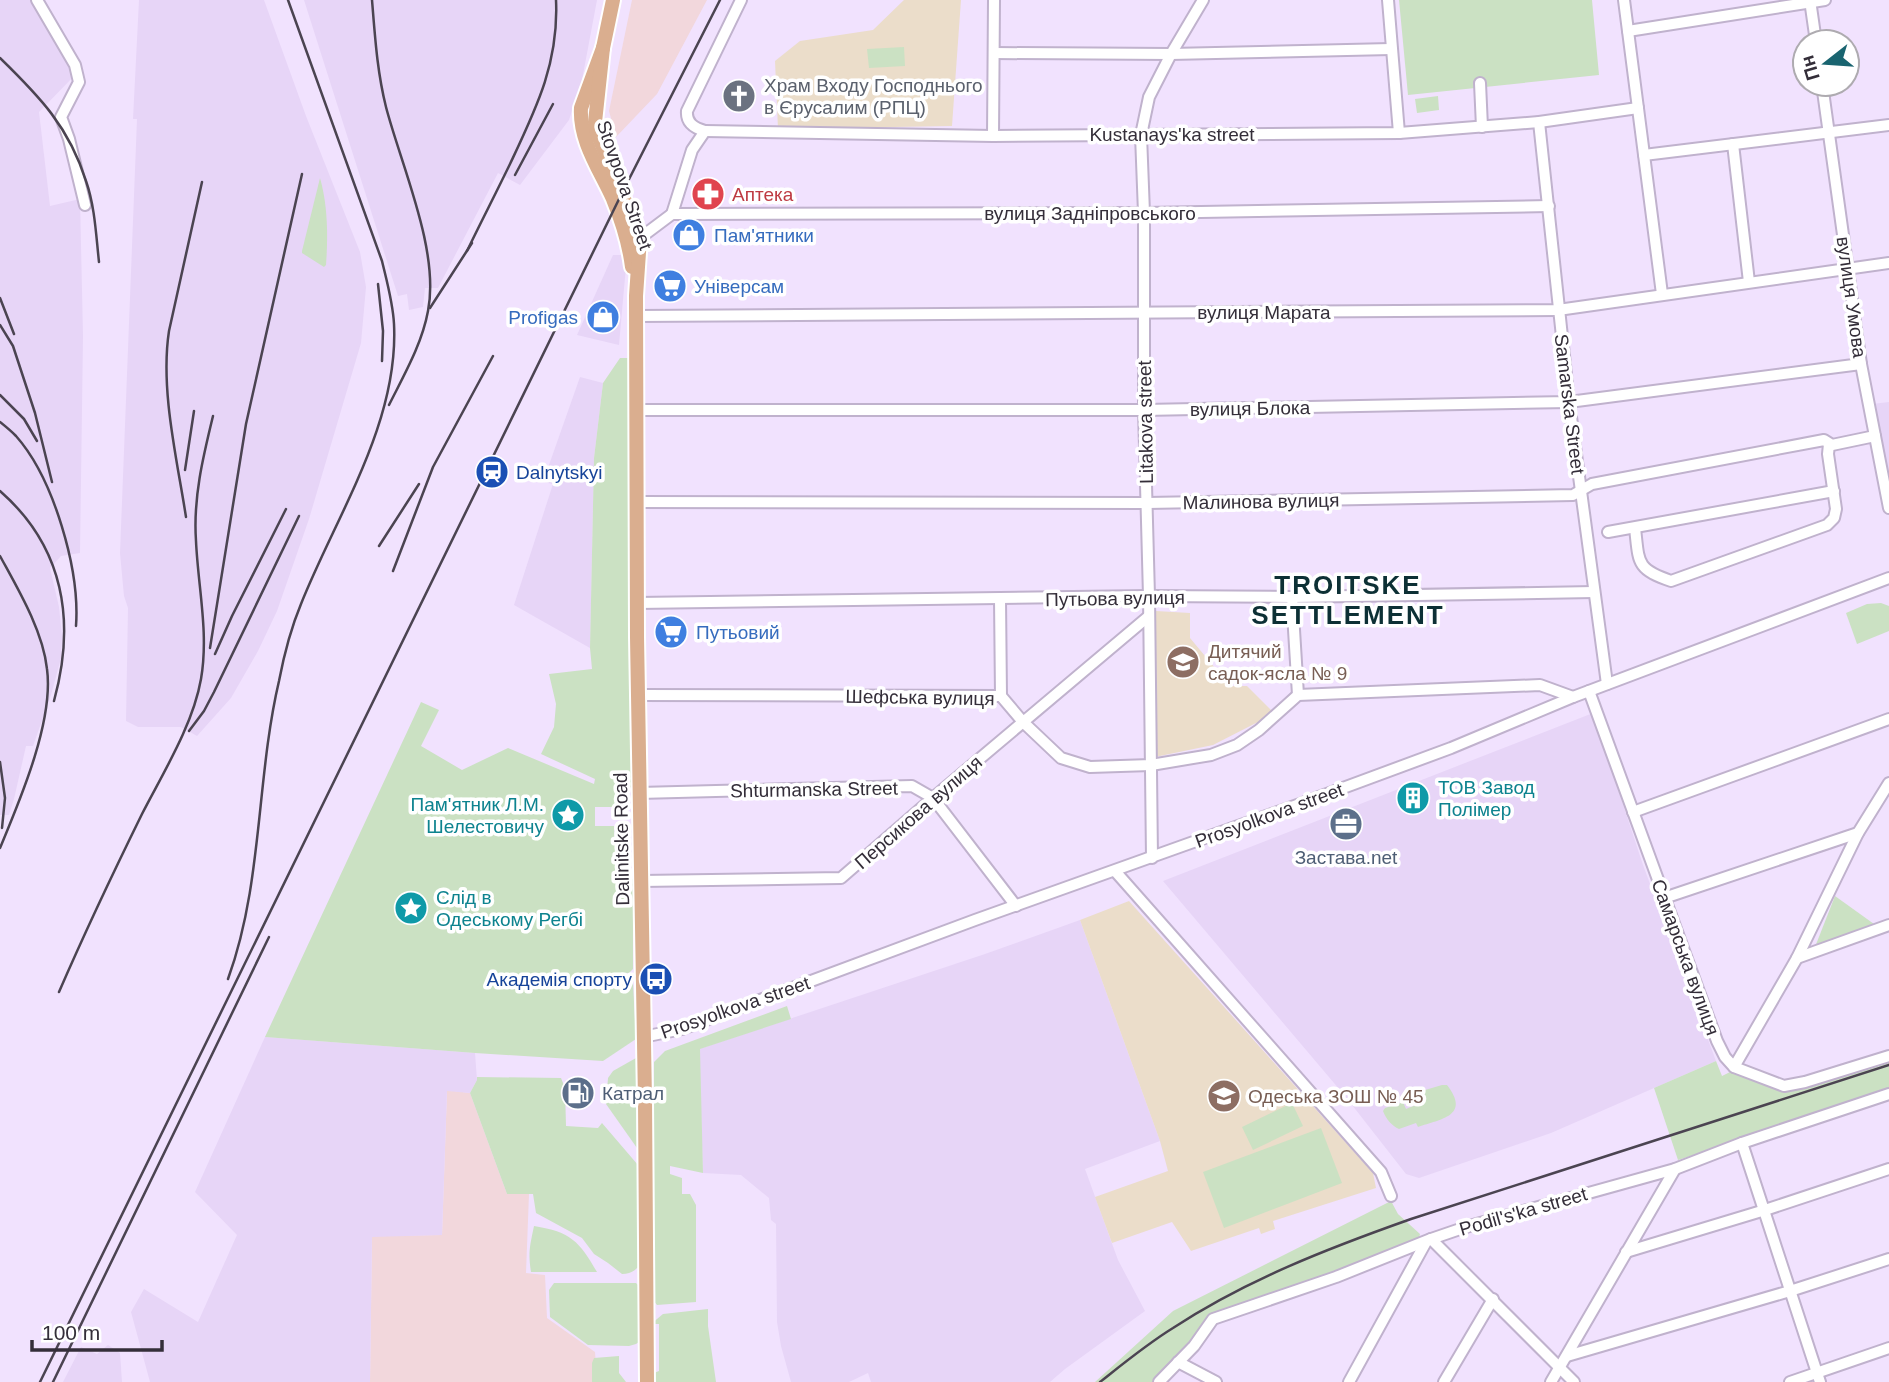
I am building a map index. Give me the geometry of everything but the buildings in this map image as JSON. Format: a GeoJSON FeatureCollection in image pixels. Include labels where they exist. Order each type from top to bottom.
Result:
{"type":"FeatureCollection","features":[{"type":"Feature","properties":{"kind":"main road","name":"Stovpova Street"},"geometry":{"type":"LineString","coordinates":[[613,0],[603,48],[595,122],[600,145],[640,238]]}},
{"type":"Feature","properties":{"kind":"main road","name":"Stovpova Street"},"geometry":{"type":"LineString","coordinates":[[603,48],[582,108],[582,128],[612,198],[630,250],[636,296]]}},
{"type":"Feature","properties":{"kind":"main road"},"geometry":{"type":"LineString","coordinates":[[636,296],[640,238]]}},
{"type":"Feature","properties":{"kind":"main road","name":"Dalinitske Road"},"geometry":{"type":"LineString","coordinates":[[636,296],[637,603],[647,1382]]}},
{"type":"Feature","properties":{"kind":"street"},"geometry":{"type":"LineString","coordinates":[[37,0],[75,65],[79,82],[61,117],[85,205]]}},
{"type":"Feature","properties":{"kind":"street"},"geometry":{"type":"LineString","coordinates":[[640,238],[672,214],[692,150],[705,131],[692,126],[688,121],[687,110],[741,0]]}},
{"type":"Feature","properties":{"kind":"street"},"geometry":{"type":"LineString","coordinates":[[993,136],[994,0]]}},
{"type":"Feature","properties":{"kind":"street","name":"Litakova street"},"geometry":{"type":"LineString","coordinates":[[1152,858],[1141,135],[1149,97],[1203,0]]}},
{"type":"Feature","properties":{"kind":"street"},"geometry":{"type":"LineString","coordinates":[[1388,0],[1399,133]]}},
{"type":"Feature","properties":{"kind":"street"},"geometry":{"type":"LineString","coordinates":[[1624,0],[1662,294]]}},
{"type":"Feature","properties":{"kind":"street"},"geometry":{"type":"LineString","coordinates":[[1628,31],[1825,0]]}},
{"type":"Feature","properties":{"kind":"street"},"geometry":{"type":"LineString","coordinates":[[1811,1],[1814,28]]}},
{"type":"Feature","properties":{"kind":"street"},"geometry":{"type":"LineString","coordinates":[[994,52],[1171,54],[1391,49]]}},
{"type":"Feature","properties":{"kind":"street"},"geometry":{"type":"LineString","coordinates":[[1480,83],[1482,127]]}},
{"type":"Feature","properties":{"kind":"street","name":"вулиця Умова"},"geometry":{"type":"LineString","coordinates":[[1824,98],[1861,364],[1889,508]]}},
{"type":"Feature","properties":{"kind":"street","name":"Kustanays'ka street"},"geometry":{"type":"LineString","coordinates":[[705,131],[993,136],[1399,133],[1539,122],[1638,108]]}},
{"type":"Feature","properties":{"kind":"street","name":"Samarska Street"},"geometry":{"type":"LineString","coordinates":[[1539,122],[1569,402],[1607,684]]}},
{"type":"Feature","properties":{"kind":"street"},"geometry":{"type":"LineString","coordinates":[[1644,155],[1889,125]]}},
{"type":"Feature","properties":{"kind":"street"},"geometry":{"type":"LineString","coordinates":[[1733,144],[1749,282]]}},
{"type":"Feature","properties":{"kind":"street","name":"вулиця Задніпровського"},"geometry":{"type":"LineString","coordinates":[[672,214],[1144,213],[1549,206]]}},
{"type":"Feature","properties":{"kind":"street","name":"вулиця Марата"},"geometry":{"type":"LineString","coordinates":[[636,316],[1558,310],[1889,263]]}},
{"type":"Feature","properties":{"kind":"street","name":"вулиця Блока"},"geometry":{"type":"LineString","coordinates":[[636,410],[1144,410],[1569,402],[1861,364]]}},
{"type":"Feature","properties":{"kind":"street","name":"Малинова вулиця"},"geometry":{"type":"LineString","coordinates":[[636,502],[1147,503],[1573,495],[1592,484],[1826,440],[1835,445],[1875,436]]}},
{"type":"Feature","properties":{"kind":"street"},"geometry":{"type":"LineString","coordinates":[[1635,528],[1642,566],[1648,572],[1671,581],[1827,525],[1836,514],[1829,444]]}},
{"type":"Feature","properties":{"kind":"street"},"geometry":{"type":"LineString","coordinates":[[1608,532],[1834,491]]}},
{"type":"Feature","properties":{"kind":"street","name":"Prosyolkova street"},"geometry":{"type":"LineString","coordinates":[[643,1037],[682,1029],[1152,858],[1451,747],[1573,697],[1889,578]]}},
{"type":"Feature","properties":{"kind":"street","name":"Путьова вулиця"},"geometry":{"type":"LineString","coordinates":[[637,603],[1594,592]]}},
{"type":"Feature","properties":{"kind":"street"},"geometry":{"type":"LineString","coordinates":[[1292,597],[1298,695],[1540,685],[1573,697]]}},
{"type":"Feature","properties":{"kind":"street"},"geometry":{"type":"LineString","coordinates":[[1000,599],[1000,696]]}},
{"type":"Feature","properties":{"kind":"street","name":"Персикова вулиця"},"geometry":{"type":"LineString","coordinates":[[641,881],[841,878],[1149,616]]}},
{"type":"Feature","properties":{"kind":"street","name":"Самарська вулиця"},"geometry":{"type":"LineString","coordinates":[[1589,691],[1717,1041],[1734,1067]]}},
{"type":"Feature","properties":{"kind":"street","name":"Шефська вулиця"},"geometry":{"type":"LineString","coordinates":[[638,695],[1000,696],[1061,758],[1090,767],[1152,765],[1211,755],[1237,745],[1259,730],[1298,695]]}},
{"type":"Feature","properties":{"kind":"street"},"geometry":{"type":"LineString","coordinates":[[1633,812],[1889,719]]}},
{"type":"Feature","properties":{"kind":"street"},"geometry":{"type":"LineString","coordinates":[[1889,783],[1858,834],[1797,958],[1734,1067],[1784,1086],[1889,1056]]}},
{"type":"Feature","properties":{"kind":"street","name":"Shturmanska Street"},"geometry":{"type":"LineString","coordinates":[[639,793],[912,786],[933,798]]}},
{"type":"Feature","properties":{"kind":"street"},"geometry":{"type":"LineString","coordinates":[[933,798],[1016,906]]}},
{"type":"Feature","properties":{"kind":"street"},"geometry":{"type":"LineString","coordinates":[[1664,898],[1858,834]]}},
{"type":"Feature","properties":{"kind":"street"},"geometry":{"type":"LineString","coordinates":[[1115,871],[1381,1172],[1391,1196]]}},
{"type":"Feature","properties":{"kind":"street"},"geometry":{"type":"LineString","coordinates":[[1797,958],[1889,926]]}},
{"type":"Feature","properties":{"kind":"street","name":"Podil's'ka street"},"geometry":{"type":"LineString","coordinates":[[1159,1382],[1194,1346],[1213,1319],[1336,1277],[1479,1223],[1675,1169],[1742,1143],[1889,1094]]}},
{"type":"Feature","properties":{"kind":"street"},"geometry":{"type":"LineString","coordinates":[[1742,1143],[1819,1377]]}},
{"type":"Feature","properties":{"kind":"street"},"geometry":{"type":"LineString","coordinates":[[1551,1382],[1675,1169]]}},
{"type":"Feature","properties":{"kind":"street"},"geometry":{"type":"LineString","coordinates":[[1626,1252],[1889,1169]]}},
{"type":"Feature","properties":{"kind":"street"},"geometry":{"type":"LineString","coordinates":[[1349,1382],[1429,1240],[1493,1299],[1574,1382]]}},
{"type":"Feature","properties":{"kind":"street"},"geometry":{"type":"LineString","coordinates":[[1567,1356],[1889,1259]]}},
{"type":"Feature","properties":{"kind":"street"},"geometry":{"type":"LineString","coordinates":[[1444,1382],[1493,1299]]}},
{"type":"Feature","properties":{"kind":"street"},"geometry":{"type":"LineString","coordinates":[[1790,1382],[1819,1377],[1889,1348]]}},
{"type":"Feature","properties":{"kind":"street"},"geometry":{"type":"LineString","coordinates":[[1178,1362],[1216,1382]]}},
{"type":"Feature","properties":{"kind":"shaded area"},"geometry":{"type":"Polygon","coordinates":[[[0,0],[34,0],[75,75],[39,112],[50,206],[80,199],[83,336],[80,553],[61,556],[50,568],[59,607],[61,658],[33,746],[26,746],[9,815],[0,815],[0,0]]]}},
{"type":"Feature","properties":{"kind":"shaded area"},"geometry":{"type":"Polygon","coordinates":[[[139,0],[264,0],[360,252],[366,287],[361,343],[309,519],[277,611],[231,698],[197,736],[181,727],[138,727],[126,721],[128,608],[124,596],[120,553],[139,0]]]}},
{"type":"Feature","properties":{"kind":"shaded area"},"geometry":{"type":"Polygon","coordinates":[[[304,0],[597,0],[582,80],[569,120],[520,185],[498,173],[438,288],[425,288],[423,307],[409,310],[407,294],[398,296],[304,0]]]}},
{"type":"Feature","properties":{"kind":"shaded area"},"geometry":{"type":"Polygon","coordinates":[[[632,0],[707,0],[657,94],[616,137],[609,111],[632,0]]]}},
{"type":"Feature","properties":{"kind":"shaded area"},"geometry":{"type":"Polygon","coordinates":[[[904,0],[961,0],[952,126],[778,129],[775,61],[800,41],[873,30],[904,0]]]}},
{"type":"Feature","properties":{"kind":"shaded area","name":"Profigas"},"geometry":{"type":"Polygon","coordinates":[[[613,255],[627,255],[619,345],[577,335],[613,255]]]}},
{"type":"Feature","properties":{"kind":"shaded area"},"geometry":{"type":"Polygon","coordinates":[[[580,377],[603,383],[594,458],[590,648],[514,605],[553,484],[543,482],[580,377]]]}},
{"type":"Feature","properties":{"kind":"shaded area"},"geometry":{"type":"Polygon","coordinates":[[[1889,402],[1889,493],[1872,404],[1889,402]]]}},
{"type":"Feature","properties":{"kind":"shaded area","name":"Дитячий садок-ясла № 9"},"geometry":{"type":"Polygon","coordinates":[[[1156,611],[1190,613],[1190,638],[1230,686],[1247,686],[1272,711],[1258,722],[1213,745],[1155,757],[1156,611]]]}},
{"type":"Feature","properties":{"kind":"shaded area"},"geometry":{"type":"Polygon","coordinates":[[[1593,713],[1643,865],[1716,1061],[1551,1133],[1419,1178],[1406,1174],[1345,1096],[1163,881],[1593,713]]]}},
{"type":"Feature","properties":{"kind":"shaded area","name":"Одеська ЗОШ № 45"},"geometry":{"type":"Polygon","coordinates":[[[1129,901],[1373,1173],[1376,1188],[1273,1221],[1275,1229],[1261,1234],[1259,1228],[1191,1251],[1172,1222],[1112,1243],[1095,1197],[1168,1171],[1160,1141],[1080,920],[1129,901]]]}},
{"type":"Feature","properties":{"kind":"shaded area"},"geometry":{"type":"Polygon","coordinates":[[[1080,920],[1160,1141],[1085,1169],[1118,1260],[1145,1311],[1050,1382],[871,1382],[868,1373],[849,1382],[791,1382],[777,1322],[776,1224],[771,1220],[769,1198],[741,1175],[703,1173],[699,1049],[1080,920]]]}},
{"type":"Feature","properties":{"kind":"shaded area"},"geometry":{"type":"Polygon","coordinates":[[[265,1037],[475,1053],[477,1080],[470,1093],[447,1091],[442,1235],[372,1237],[370,1382],[150,1382],[131,1312],[144,1289],[198,1322],[237,1235],[195,1192],[265,1037]]]}},
{"type":"Feature","properties":{"kind":"shaded area"},"geometry":{"type":"Polygon","coordinates":[[[447,1090],[470,1093],[507,1194],[529,1194],[526,1273],[545,1275],[547,1318],[595,1352],[597,1382],[370,1382],[372,1236],[442,1235],[447,1090]]]}},
{"type":"Feature","properties":{"kind":"shaded area"},"geometry":{"type":"Polygon","coordinates":[[[108,1345],[120,1353],[122,1382],[63,1382],[81,1347],[97,1354],[108,1345]]]}},
{"type":"Feature","properties":{"kind":"green space"},"geometry":{"type":"Polygon","coordinates":[[[1399,0],[1592,0],[1599,75],[1408,95],[1399,0]]]}},
{"type":"Feature","properties":{"kind":"green space"},"geometry":{"type":"Polygon","coordinates":[[[904,47],[905,66],[869,68],[867,49],[904,47]]]}},
{"type":"Feature","properties":{"kind":"green space"},"geometry":{"type":"Polygon","coordinates":[[[1438,96],[1439,110],[1417,113],[1415,99],[1438,96]]]}},
{"type":"Feature","properties":{"kind":"green space"},"geometry":{"type":"Polygon","coordinates":[[[320,178],[327,222],[327,254],[324,267],[302,253],[320,178]]]}},
{"type":"Feature","properties":{"kind":"green space"},"geometry":{"type":"Polygon","coordinates":[[[620,358],[628,358],[632,785],[620,807],[595,807],[595,826],[614,826],[617,879],[633,879],[633,969],[629,973],[607,973],[606,979],[633,983],[636,1039],[603,1061],[265,1037],[421,702],[439,710],[421,746],[462,770],[508,748],[594,784],[595,779],[541,754],[554,727],[556,704],[549,674],[592,669],[590,648],[594,458],[603,383],[620,358]]]}},
{"type":"Feature","properties":{"kind":"green space"},"geometry":{"type":"Polygon","coordinates":[[[1881,603],[1889,606],[1889,631],[1857,644],[1846,613],[1867,604],[1881,603]]]}},
{"type":"Feature","properties":{"kind":"green space"},"geometry":{"type":"Polygon","coordinates":[[[1835,896],[1874,924],[1815,947],[1835,896]]]}},
{"type":"Feature","properties":{"kind":"green space"},"geometry":{"type":"Polygon","coordinates":[[[787,1006],[791,1019],[700,1049],[703,1173],[670,1166],[670,1174],[682,1178],[682,1194],[690,1194],[696,1205],[696,1302],[657,1305],[652,1299],[654,1062],[665,1051],[787,1006]]]}},
{"type":"Feature","properties":{"kind":"green space"},"geometry":{"type":"Polygon","coordinates":[[[636,1058],[637,1148],[606,1104],[608,1078],[613,1071],[636,1058]]]}},
{"type":"Feature","properties":{"kind":"green space"},"geometry":{"type":"Polygon","coordinates":[[[1889,1059],[1889,1092],[1678,1160],[1654,1088],[1716,1061],[1722,1076],[1732,1071],[1773,1087],[1889,1059]]]}},
{"type":"Feature","properties":{"kind":"green space"},"geometry":{"type":"Polygon","coordinates":[[[477,1077],[561,1078],[565,1088],[566,1126],[598,1128],[602,1123],[638,1165],[642,1263],[635,1270],[622,1274],[594,1254],[582,1238],[536,1213],[533,1194],[507,1194],[470,1093],[477,1077]]]}},
{"type":"Feature","properties":{"kind":"green space"},"geometry":{"type":"Polygon","coordinates":[[[1447,1085],[1456,1104],[1450,1115],[1444,1118],[1418,1127],[1416,1123],[1399,1129],[1384,1114],[1385,1108],[1403,1102],[1406,1109],[1418,1104],[1415,1093],[1447,1085]]]}},
{"type":"Feature","properties":{"kind":"green space"},"geometry":{"type":"Polygon","coordinates":[[[1292,1103],[1303,1126],[1253,1150],[1242,1127],[1292,1103]]]}},
{"type":"Feature","properties":{"kind":"green space"},"geometry":{"type":"Polygon","coordinates":[[[1321,1128],[1342,1183],[1224,1228],[1203,1172],[1321,1128]]]}},
{"type":"Feature","properties":{"kind":"green space"},"geometry":{"type":"Polygon","coordinates":[[[1391,1201],[1398,1214],[1420,1234],[1418,1242],[1212,1319],[1158,1382],[1095,1382],[1173,1311],[1391,1201]]]}},
{"type":"Feature","properties":{"kind":"green space"},"geometry":{"type":"Polygon","coordinates":[[[534,1226],[557,1231],[573,1240],[597,1272],[531,1272],[530,1249],[534,1226]]]}},
{"type":"Feature","properties":{"kind":"green space"},"geometry":{"type":"Polygon","coordinates":[[[554,1283],[636,1283],[641,1288],[643,1339],[629,1346],[588,1345],[550,1317],[549,1290],[554,1283]]]}},
{"type":"Feature","properties":{"kind":"green space"},"geometry":{"type":"Polygon","coordinates":[[[708,1309],[716,1382],[650,1382],[649,1375],[659,1371],[659,1324],[651,1324],[663,1314],[708,1309]]]}},
{"type":"Feature","properties":{"kind":"green space"},"geometry":{"type":"Polygon","coordinates":[[[619,1356],[619,1373],[626,1382],[592,1382],[594,1358],[619,1356]]]}},
{"type":"Feature","properties":{"kind":"railway"},"geometry":{"type":"LineString","coordinates":[[228,979],[247,906],[266,755],[288,642],[301,604],[376,433],[393,361],[394,324],[382,261],[288,0]]}},
{"type":"Feature","properties":{"kind":"railway"},"geometry":{"type":"LineString","coordinates":[[372,0],[383,94],[417,208],[429,262],[428,311],[412,359],[389,405]]}},
{"type":"Feature","properties":{"kind":"railway"},"geometry":{"type":"LineString","coordinates":[[467,251],[537,105],[554,44],[556,0]]}},
{"type":"Feature","properties":{"kind":"railway"},"geometry":{"type":"LineString","coordinates":[[40,1382],[622,193],[720,0]]}},
{"type":"Feature","properties":{"kind":"railway"},"geometry":{"type":"LineString","coordinates":[[0,58],[52,114],[71,144],[91,201],[99,262]]}},
{"type":"Feature","properties":{"kind":"railway"},"geometry":{"type":"LineString","coordinates":[[515,175],[553,104]]}},
{"type":"Feature","properties":{"kind":"railway"},"geometry":{"type":"LineString","coordinates":[[210,648],[246,424],[302,174]]}},
{"type":"Feature","properties":{"kind":"railway"},"geometry":{"type":"LineString","coordinates":[[186,517],[168,400],[167,353],[169,331],[202,182]]}},
{"type":"Feature","properties":{"kind":"railway"},"geometry":{"type":"LineString","coordinates":[[430,308],[472,243]]}},
{"type":"Feature","properties":{"kind":"railway"},"geometry":{"type":"LineString","coordinates":[[378,284],[383,331],[382,361]]}},
{"type":"Feature","properties":{"kind":"railway"},"geometry":{"type":"LineString","coordinates":[[0,298],[14,334]]}},
{"type":"Feature","properties":{"kind":"railway"},"geometry":{"type":"LineString","coordinates":[[0,325],[13,346],[35,413],[52,482]]}},
{"type":"Feature","properties":{"kind":"railway"},"geometry":{"type":"LineString","coordinates":[[393,571],[433,467],[493,356]]}},
{"type":"Feature","properties":{"kind":"railway"},"geometry":{"type":"LineString","coordinates":[[0,395],[24,419],[37,441]]}},
{"type":"Feature","properties":{"kind":"railway"},"geometry":{"type":"LineString","coordinates":[[185,470],[194,411]]}},
{"type":"Feature","properties":{"kind":"railway"},"geometry":{"type":"LineString","coordinates":[[59,992],[120,858],[176,748],[197,696],[204,644],[195,525],[202,462],[213,416]]}},
{"type":"Feature","properties":{"kind":"railway"},"geometry":{"type":"LineString","coordinates":[[0,422],[30,454],[53,500],[74,579],[76,626]]}},
{"type":"Feature","properties":{"kind":"railway"},"geometry":{"type":"LineString","coordinates":[[379,546],[419,484]]}},
{"type":"Feature","properties":{"kind":"railway"},"geometry":{"type":"LineString","coordinates":[[0,491],[22,513],[39,536],[59,587],[64,642],[54,701]]}},
{"type":"Feature","properties":{"kind":"railway"},"geometry":{"type":"LineString","coordinates":[[215,654],[286,509]]}},
{"type":"Feature","properties":{"kind":"railway"},"geometry":{"type":"LineString","coordinates":[[189,731],[214,692],[299,516]]}},
{"type":"Feature","properties":{"kind":"railway"},"geometry":{"type":"LineString","coordinates":[[0,556],[29,611],[40,640],[45,655],[48,690],[34,760],[0,848]]}},
{"type":"Feature","properties":{"kind":"railway"},"geometry":{"type":"LineString","coordinates":[[0,762],[5,798],[2,828]]}},
{"type":"Feature","properties":{"kind":"railway"},"geometry":{"type":"LineString","coordinates":[[53,1382],[269,937]]}},
{"type":"Feature","properties":{"kind":"railway"},"geometry":{"type":"LineString","coordinates":[[1100,1382],[1154,1341],[1201,1311],[1259,1280],[1319,1254],[1411,1219],[1889,1065]]}},
{"type":"Feature","properties":{"kind":"place","name":"Храм Входу Господнього в Єрусалим (РПЦ)"},"geometry":{"type":"Point","coordinates":[739,96]}},
{"type":"Feature","properties":{"kind":"place","name":"Аптека"},"geometry":{"type":"Point","coordinates":[708,194]}},
{"type":"Feature","properties":{"kind":"place","name":"Пам'ятники"},"geometry":{"type":"Point","coordinates":[689,235]}},
{"type":"Feature","properties":{"kind":"place","name":"Універсам"},"geometry":{"type":"Point","coordinates":[670,286]}},
{"type":"Feature","properties":{"kind":"place","name":"Profigas"},"geometry":{"type":"Point","coordinates":[603,317]}},
{"type":"Feature","properties":{"kind":"place","name":"Dalnytskyi"},"geometry":{"type":"Point","coordinates":[492,472]}},
{"type":"Feature","properties":{"kind":"place","name":"Путьовий"},"geometry":{"type":"Point","coordinates":[671,632]}},
{"type":"Feature","properties":{"kind":"place","name":"Дитячий садок-ясла № 9"},"geometry":{"type":"Point","coordinates":[1183,662]}},
{"type":"Feature","properties":{"kind":"place","name":"ТОВ Завод Полімер"},"geometry":{"type":"Point","coordinates":[1413,798]}},
{"type":"Feature","properties":{"kind":"place","name":"Пам'ятник Л.М. Шелестовичу"},"geometry":{"type":"Point","coordinates":[568,815]}},
{"type":"Feature","properties":{"kind":"place","name":"Застава.net"},"geometry":{"type":"Point","coordinates":[1346,824]}},
{"type":"Feature","properties":{"kind":"place","name":"Слід в Одеському Регбі"},"geometry":{"type":"Point","coordinates":[411,908]}},
{"type":"Feature","properties":{"kind":"place","name":"Академія спорту"},"geometry":{"type":"Point","coordinates":[656,979]}},
{"type":"Feature","properties":{"kind":"place","name":"Катрал"},"geometry":{"type":"Point","coordinates":[578,1093]}},
{"type":"Feature","properties":{"kind":"place","name":"Одеська ЗОШ № 45"},"geometry":{"type":"Point","coordinates":[1224,1096]}},
{"type":"Feature","properties":{"kind":"district","name":"TROITSKE SETTLEMENT"},"geometry":{"type":"Point","coordinates":[1348,600]}}]}
